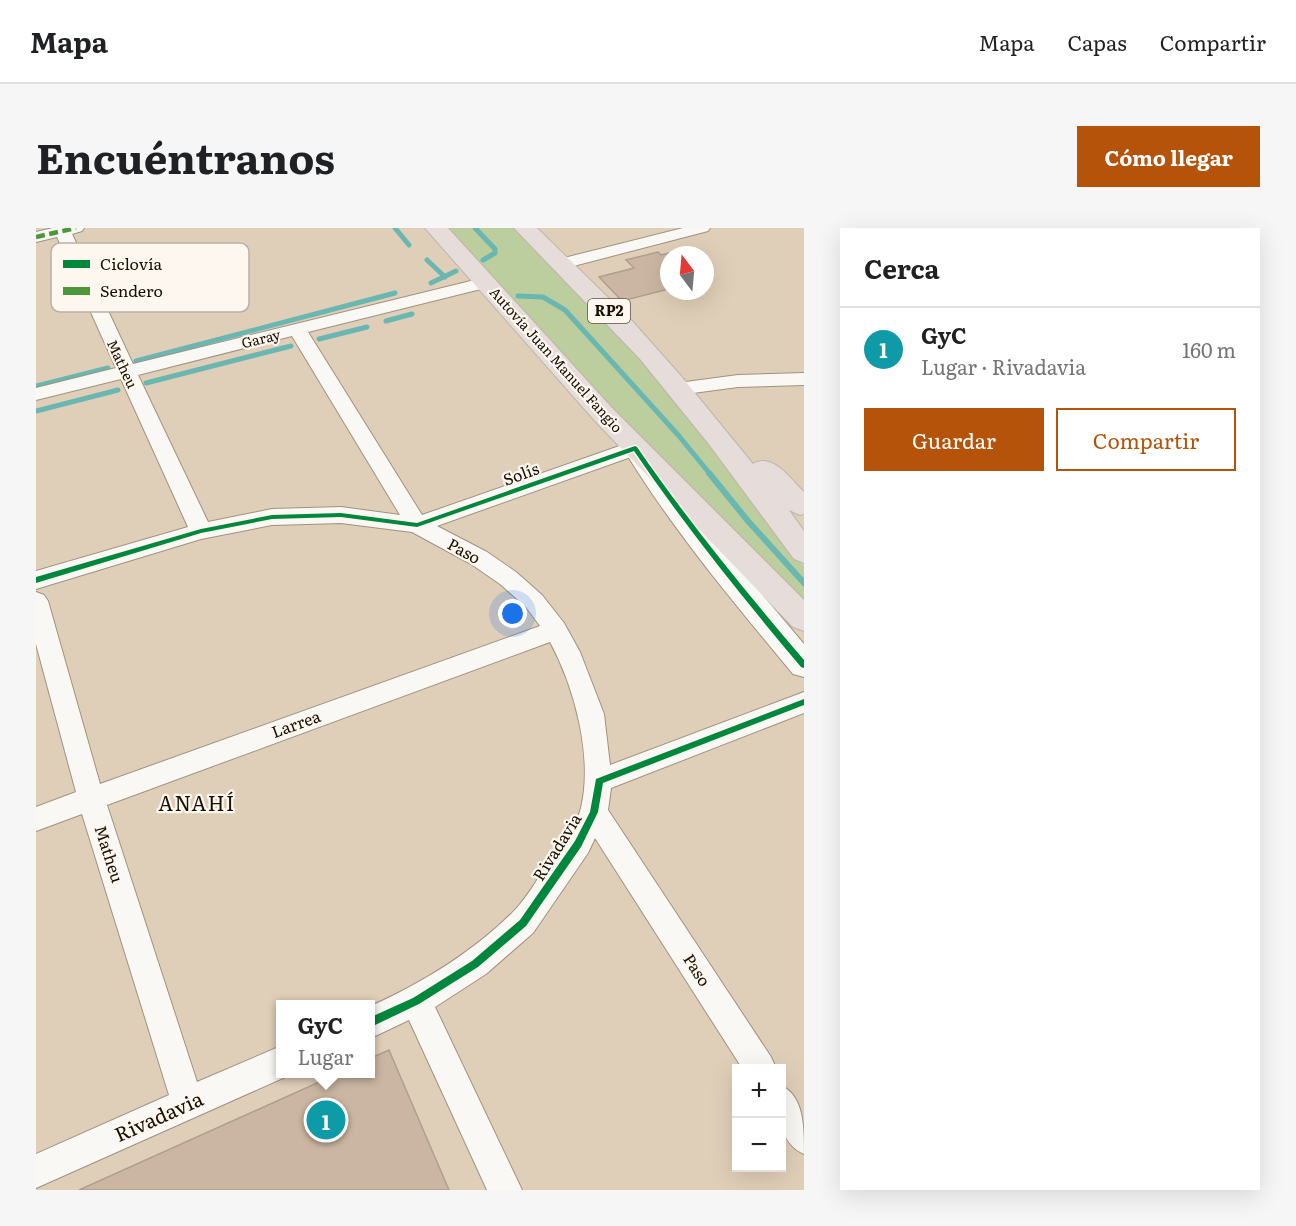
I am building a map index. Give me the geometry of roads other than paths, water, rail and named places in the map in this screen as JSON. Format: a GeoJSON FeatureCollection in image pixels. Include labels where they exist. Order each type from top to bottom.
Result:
{"type":"FeatureCollection","features":[{"type":"Feature","properties":{"kind":"highway","name":"Autovía Juan Manuel Fangio"},"geometry":{"type":"LineString","coordinates":[[436,228],[635,448],[804,619]]}},
{"type":"Feature","properties":{"kind":"highway","name":"RP2"},"geometry":{"type":"LineString","coordinates":[[525,228],[625,328],[683,394],[734,456],[804,552]]}},
{"type":"Feature","properties":{"kind":"highway"},"geometry":{"type":"LineString","coordinates":[[683,394],[747,452],[802,508]]}},
{"type":"Feature","properties":{"kind":"street"},"geometry":{"type":"LineString","coordinates":[[562,264],[702,228]]}},
{"type":"Feature","properties":{"kind":"street"},"geometry":{"type":"LineString","coordinates":[[36,237],[66,229]]}},
{"type":"Feature","properties":{"kind":"street","name":"Matheu"},"geometry":{"type":"LineString","coordinates":[[66,229],[72,243]]}},
{"type":"Feature","properties":{"kind":"street","name":"Garay"},"geometry":{"type":"LineString","coordinates":[[36,394],[487,282]]}},
{"type":"Feature","properties":{"kind":"street","name":"Matheu"},"geometry":{"type":"LineString","coordinates":[[101,312],[126,372],[201,531]]}},
{"type":"Feature","properties":{"kind":"street","name":"Paso"},"geometry":{"type":"LineString","coordinates":[[297,330],[417,525],[478,558],[508,578],[534,601],[556,630],[568,652],[591,714],[599,781]]}},
{"type":"Feature","properties":{"kind":"street"},"geometry":{"type":"LineString","coordinates":[[683,394],[738,381],[804,379]]}},
{"type":"Feature","properties":{"kind":"street"},"geometry":{"type":"LineString","coordinates":[[635,448],[670,502],[730,579],[804,665]]}},
{"type":"Feature","properties":{"kind":"street","name":"Solís"},"geometry":{"type":"LineString","coordinates":[[417,525],[635,448]]}},
{"type":"Feature","properties":{"kind":"street"},"geometry":{"type":"LineString","coordinates":[[36,580],[201,531],[263,519],[304,515],[363,517],[417,525]]}},
{"type":"Feature","properties":{"kind":"street","name":"Matheu"},"geometry":{"type":"LineString","coordinates":[[36,601],[91,798],[188,1104]]}},
{"type":"Feature","properties":{"kind":"street","name":"Larrea"},"geometry":{"type":"LineString","coordinates":[[36,819],[556,630]]}},
{"type":"Feature","properties":{"kind":"street"},"geometry":{"type":"LineString","coordinates":[[599,781],[804,702]]}},
{"type":"Feature","properties":{"kind":"street","name":"Rivadavia"},"geometry":{"type":"LineString","coordinates":[[375,1020],[416,1001],[475,963],[523,923],[578,844],[594,812],[599,781]]}},
{"type":"Feature","properties":{"kind":"street","name":"Paso"},"geometry":{"type":"LineString","coordinates":[[594,812],[757,1064]]}},
{"type":"Feature","properties":{"kind":"street"},"geometry":{"type":"LineString","coordinates":[[416,1001],[505,1190]]}},
{"type":"Feature","properties":{"kind":"street","name":"Rivadavia"},"geometry":{"type":"LineString","coordinates":[[36,1171],[276,1064]]}},
{"type":"Feature","properties":{"kind":"street"},"geometry":{"type":"LineString","coordinates":[[786,1108],[804,1137]]}},
{"type":"Feature","properties":{"kind":"waterway"},"geometry":{"type":"LineString","coordinates":[[395,228],[409,245]]}},
{"type":"Feature","properties":{"kind":"waterway"},"geometry":{"type":"LineString","coordinates":[[475,228],[495,249],[495,253],[483,260]]}},
{"type":"Feature","properties":{"kind":"waterway"},"geometry":{"type":"LineString","coordinates":[[427,260],[444,277]]}},
{"type":"Feature","properties":{"kind":"waterway"},"geometry":{"type":"LineString","coordinates":[[444,277],[456,271]]}},
{"type":"Feature","properties":{"kind":"waterway"},"geometry":{"type":"LineString","coordinates":[[431,283],[444,277]]}},
{"type":"Feature","properties":{"kind":"waterway"},"geometry":{"type":"LineString","coordinates":[[136,361],[395,293]]}},
{"type":"Feature","properties":{"kind":"waterway"},"geometry":{"type":"LineString","coordinates":[[518,296],[543,297],[565,310],[679,436],[710,474]]}},
{"type":"Feature","properties":{"kind":"waterway"},"geometry":{"type":"LineString","coordinates":[[386,321],[412,314]]}},
{"type":"Feature","properties":{"kind":"waterway"},"geometry":{"type":"LineString","coordinates":[[319,339],[367,327]]}},
{"type":"Feature","properties":{"kind":"waterway"},"geometry":{"type":"LineString","coordinates":[[146,383],[291,346]]}},
{"type":"Feature","properties":{"kind":"waterway"},"geometry":{"type":"LineString","coordinates":[[36,386],[108,368]]}},
{"type":"Feature","properties":{"kind":"waterway"},"geometry":{"type":"LineString","coordinates":[[36,411],[118,390]]}},
{"type":"Feature","properties":{"kind":"waterway"},"geometry":{"type":"LineString","coordinates":[[709,473],[748,521],[804,583]]}},
{"type":"Feature","properties":{"kind":"place","name":"GyC"},"geometry":{"type":"Point","coordinates":[326,1120]}},
{"type":"Feature","properties":{"kind":"district","name":"ANAHÍ"},"geometry":{"type":"Point","coordinates":[197,804]}}]}
